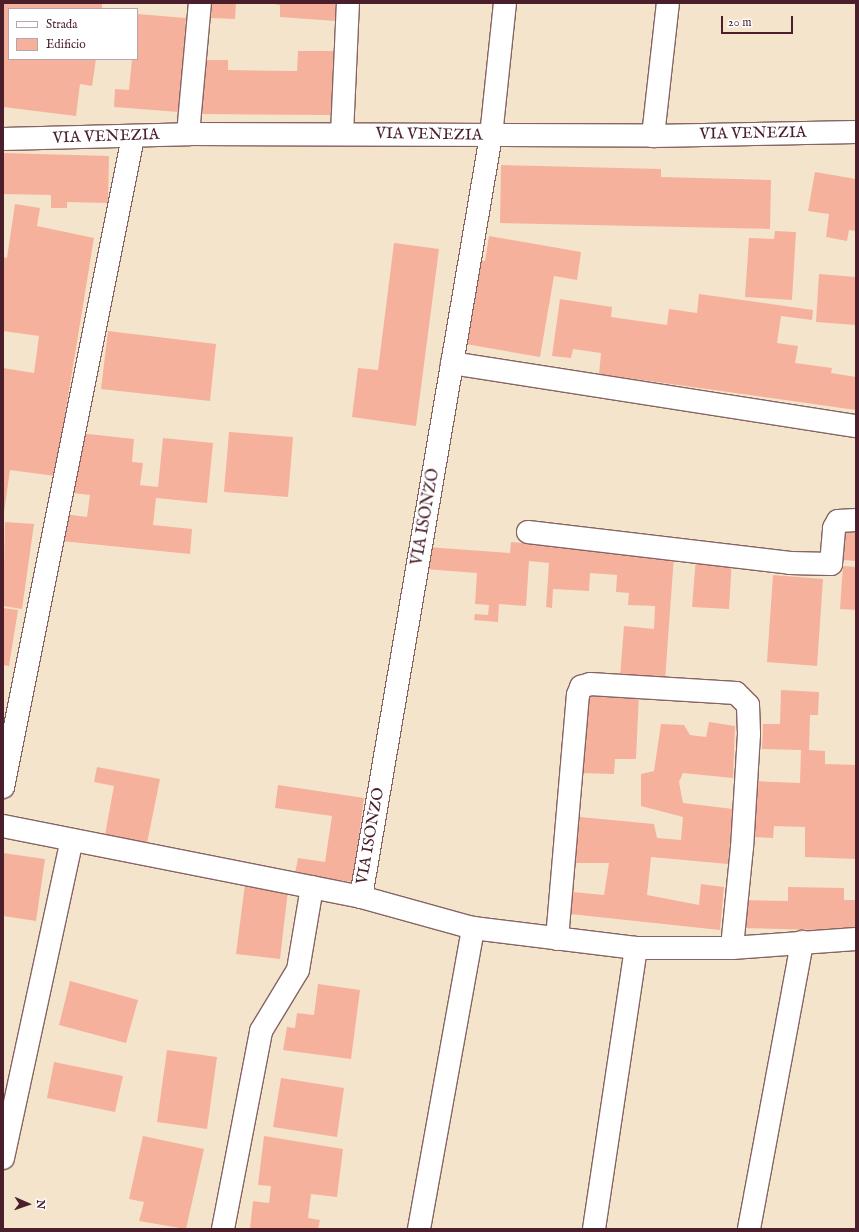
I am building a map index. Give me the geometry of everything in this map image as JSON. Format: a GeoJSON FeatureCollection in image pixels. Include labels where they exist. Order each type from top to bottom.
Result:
{"type":"FeatureCollection","features":[{"type":"Feature","properties":{"kind":"street"},"geometry":{"type":"LineString","coordinates":[[188,134],[200,3]]}},
{"type":"Feature","properties":{"kind":"street"},"geometry":{"type":"LineString","coordinates":[[342,134],[348,3]]}},
{"type":"Feature","properties":{"kind":"street","name":"VIA ISONZO"},"geometry":{"type":"LineString","coordinates":[[361,897],[491,136],[506,3]]}},
{"type":"Feature","properties":{"kind":"street"},"geometry":{"type":"LineString","coordinates":[[653,136],[668,3]]}},
{"type":"Feature","properties":{"kind":"street","name":"VIA VENEZIA"},"geometry":{"type":"LineString","coordinates":[[3,139],[133,137],[188,134],[272,136],[342,134],[653,136],[856,132]]}},
{"type":"Feature","properties":{"kind":"street"},"geometry":{"type":"LineString","coordinates":[[3,787],[133,137]]}},
{"type":"Feature","properties":{"kind":"street"},"geometry":{"type":"LineString","coordinates":[[452,363],[856,426]]}},
{"type":"Feature","properties":{"kind":"street"},"geometry":{"type":"LineString","coordinates":[[528,532],[790,563],[831,564],[834,528],[838,521],[856,520]]}},
{"type":"Feature","properties":{"kind":"street"},"geometry":{"type":"LineString","coordinates":[[557,940],[578,695],[581,687],[590,684],[736,693],[748,705],[749,734],[742,847],[732,948]]}},
{"type":"Feature","properties":{"kind":"street"},"geometry":{"type":"LineString","coordinates":[[3,826],[361,897],[473,928],[557,940],[636,948],[732,948],[856,939]]}},
{"type":"Feature","properties":{"kind":"street"},"geometry":{"type":"LineString","coordinates":[[3,1158],[72,840]]}},
{"type":"Feature","properties":{"kind":"street"},"geometry":{"type":"LineString","coordinates":[[223,1229],[260,1031],[298,970],[312,887]]}},
{"type":"Feature","properties":{"kind":"street"},"geometry":{"type":"LineString","coordinates":[[419,1229],[473,928]]}},
{"type":"Feature","properties":{"kind":"street"},"geometry":{"type":"LineString","coordinates":[[749,1229],[802,942]]}},
{"type":"Feature","properties":{"kind":"street"},"geometry":{"type":"LineString","coordinates":[[594,1229],[636,948]]}},
{"type":"Feature","properties":{"kind":"building"},"geometry":{"type":"Polygon","coordinates":[[[3,3],[102,3],[102,8],[8,8],[8,60],[96,60],[92,86],[80,84],[76,116],[3,107],[3,3]]]}},
{"type":"Feature","properties":{"kind":"building"},"geometry":{"type":"Polygon","coordinates":[[[212,3],[236,3],[235,19],[211,18],[212,3]]]}},
{"type":"Feature","properties":{"kind":"building"},"geometry":{"type":"Polygon","coordinates":[[[269,3],[336,3],[335,21],[280,17],[280,5],[269,3]]]}},
{"type":"Feature","properties":{"kind":"building"},"geometry":{"type":"Polygon","coordinates":[[[138,14],[186,18],[179,112],[114,107],[115,89],[129,90],[132,60],[138,60],[138,14]]]}},
{"type":"Feature","properties":{"kind":"building"},"geometry":{"type":"Polygon","coordinates":[[[298,51],[333,51],[333,115],[200,114],[207,60],[228,60],[228,70],[297,71],[298,51]]]}},
{"type":"Feature","properties":{"kind":"building"},"geometry":{"type":"Polygon","coordinates":[[[3,153],[109,156],[108,203],[67,202],[67,208],[51,208],[51,195],[3,194],[3,153]]]}},
{"type":"Feature","properties":{"kind":"building"},"geometry":{"type":"Polygon","coordinates":[[[501,165],[661,169],[661,177],[771,180],[770,229],[500,223],[501,165]]]}},
{"type":"Feature","properties":{"kind":"building"},"geometry":{"type":"Polygon","coordinates":[[[815,172],[856,179],[856,231],[849,230],[847,241],[826,237],[829,214],[808,211],[815,172]]]}},
{"type":"Feature","properties":{"kind":"building"},"geometry":{"type":"Polygon","coordinates":[[[15,204],[40,208],[37,226],[94,238],[55,476],[10,470],[4,512],[3,368],[34,373],[39,336],[3,331],[3,257],[7,258],[15,204]]]}},
{"type":"Feature","properties":{"kind":"building"},"geometry":{"type":"Polygon","coordinates":[[[775,231],[796,232],[792,300],[745,297],[749,238],[774,239],[775,231]]]}},
{"type":"Feature","properties":{"kind":"building"},"geometry":{"type":"Polygon","coordinates":[[[489,236],[581,252],[577,280],[554,276],[540,357],[460,343],[474,259],[485,261],[489,236]]]}},
{"type":"Feature","properties":{"kind":"building"},"geometry":{"type":"Polygon","coordinates":[[[394,243],[439,249],[416,426],[352,417],[358,368],[378,370],[394,243]]]}},
{"type":"Feature","properties":{"kind":"building"},"geometry":{"type":"Polygon","coordinates":[[[819,274],[856,277],[856,325],[816,322],[819,274]]]}},
{"type":"Feature","properties":{"kind":"building"},"geometry":{"type":"Polygon","coordinates":[[[699,294],[813,310],[812,320],[781,316],[777,343],[798,346],[795,363],[832,368],[831,373],[856,377],[856,410],[599,374],[601,353],[573,349],[571,358],[552,356],[560,299],[612,307],[611,317],[667,325],[669,309],[697,313],[699,294]]]}},
{"type":"Feature","properties":{"kind":"building"},"geometry":{"type":"Polygon","coordinates":[[[108,331],[216,344],[210,401],[101,389],[108,331]]]}},
{"type":"Feature","properties":{"kind":"building"},"geometry":{"type":"Polygon","coordinates":[[[229,432],[293,437],[288,497],[224,492],[229,432]]]}},
{"type":"Feature","properties":{"kind":"building"},"geometry":{"type":"Polygon","coordinates":[[[79,433],[134,439],[132,462],[143,463],[140,485],[158,487],[163,438],[213,443],[207,503],[156,498],[153,525],[192,529],[190,554],[61,541],[64,514],[87,517],[90,495],[73,493],[79,433]]]}},
{"type":"Feature","properties":{"kind":"building"},"geometry":{"type":"Polygon","coordinates":[[[5,522],[34,524],[22,609],[3,606],[5,522]]]}},
{"type":"Feature","properties":{"kind":"building"},"geometry":{"type":"Polygon","coordinates":[[[846,525],[856,526],[856,561],[843,560],[846,525]]]}},
{"type":"Feature","properties":{"kind":"building"},"geometry":{"type":"Polygon","coordinates":[[[511,542],[674,556],[665,680],[620,677],[624,626],[654,629],[655,606],[628,605],[629,593],[616,592],[617,575],[590,573],[589,591],[553,589],[552,608],[546,607],[549,563],[529,561],[526,606],[499,604],[498,622],[474,620],[475,614],[488,615],[489,605],[475,604],[477,573],[425,569],[427,547],[510,553],[511,542]]]}},
{"type":"Feature","properties":{"kind":"building"},"geometry":{"type":"Polygon","coordinates":[[[696,558],[732,560],[729,609],[692,607],[696,558]]]}},
{"type":"Feature","properties":{"kind":"building"},"geometry":{"type":"Polygon","coordinates":[[[843,566],[856,567],[856,610],[840,609],[843,566]]]}},
{"type":"Feature","properties":{"kind":"building"},"geometry":{"type":"Polygon","coordinates":[[[773,575],[823,579],[817,666],[767,662],[773,575]]]}},
{"type":"Feature","properties":{"kind":"building"},"geometry":{"type":"Polygon","coordinates":[[[3,608],[18,610],[9,666],[3,665],[3,608]]]}},
{"type":"Feature","properties":{"kind":"building"},"geometry":{"type":"Polygon","coordinates":[[[584,690],[639,693],[636,759],[615,759],[614,774],[580,773],[584,690]]]}},
{"type":"Feature","properties":{"kind":"building"},"geometry":{"type":"Polygon","coordinates":[[[781,690],[819,692],[818,715],[810,715],[809,750],[825,751],[825,764],[856,765],[856,859],[805,857],[805,827],[774,826],[773,838],[750,837],[751,781],[800,783],[801,750],[762,749],[763,724],[780,724],[781,690]]]}},
{"type":"Feature","properties":{"kind":"building"},"geometry":{"type":"Polygon","coordinates":[[[709,722],[735,726],[733,778],[683,773],[679,782],[683,803],[733,809],[728,864],[651,857],[647,895],[699,905],[701,884],[724,887],[720,930],[570,914],[573,892],[604,895],[609,863],[575,863],[580,817],[654,824],[657,838],[681,840],[683,817],[641,806],[641,774],[654,771],[661,724],[684,725],[690,735],[706,737],[709,722]]]}},
{"type":"Feature","properties":{"kind":"building"},"geometry":{"type":"Polygon","coordinates":[[[97,767],[160,779],[145,853],[103,845],[114,786],[94,782],[97,767]]]}},
{"type":"Feature","properties":{"kind":"building"},"geometry":{"type":"Polygon","coordinates":[[[278,785],[364,798],[353,882],[295,874],[298,858],[325,862],[332,816],[275,808],[278,785]]]}},
{"type":"Feature","properties":{"kind":"building"},"geometry":{"type":"Polygon","coordinates":[[[3,853],[45,859],[36,921],[3,916],[3,853]]]}},
{"type":"Feature","properties":{"kind":"building"},"geometry":{"type":"Polygon","coordinates":[[[245,884],[288,890],[280,959],[236,954],[245,884]]]}},
{"type":"Feature","properties":{"kind":"building"},"geometry":{"type":"Polygon","coordinates":[[[788,887],[844,888],[844,900],[856,900],[856,931],[740,928],[741,900],[788,901],[788,887]]]}},
{"type":"Feature","properties":{"kind":"building"},"geometry":{"type":"Polygon","coordinates":[[[70,981],[138,1000],[126,1043],[59,1025],[70,981]]]}},
{"type":"Feature","properties":{"kind":"building"},"geometry":{"type":"Polygon","coordinates":[[[318,984],[360,990],[351,1059],[283,1050],[287,1027],[295,1028],[297,1013],[314,1015],[318,984]]]}},
{"type":"Feature","properties":{"kind":"building"},"geometry":{"type":"Polygon","coordinates":[[[167,1050],[217,1057],[207,1129],[157,1122],[167,1050]]]}},
{"type":"Feature","properties":{"kind":"building"},"geometry":{"type":"Polygon","coordinates":[[[54,1062],[123,1076],[115,1112],[47,1098],[54,1062]]]}},
{"type":"Feature","properties":{"kind":"building"},"geometry":{"type":"Polygon","coordinates":[[[281,1078],[344,1088],[337,1137],[273,1127],[281,1078]]]}},
{"type":"Feature","properties":{"kind":"building"},"geometry":{"type":"Polygon","coordinates":[[[143,1136],[204,1149],[186,1229],[139,1221],[144,1202],[129,1199],[143,1136]]]}},
{"type":"Feature","properties":{"kind":"building"},"geometry":{"type":"Polygon","coordinates":[[[264,1136],[343,1149],[337,1197],[311,1194],[308,1218],[320,1220],[318,1229],[250,1229],[253,1201],[269,1203],[271,1186],[258,1185],[264,1136]]]}}]}
